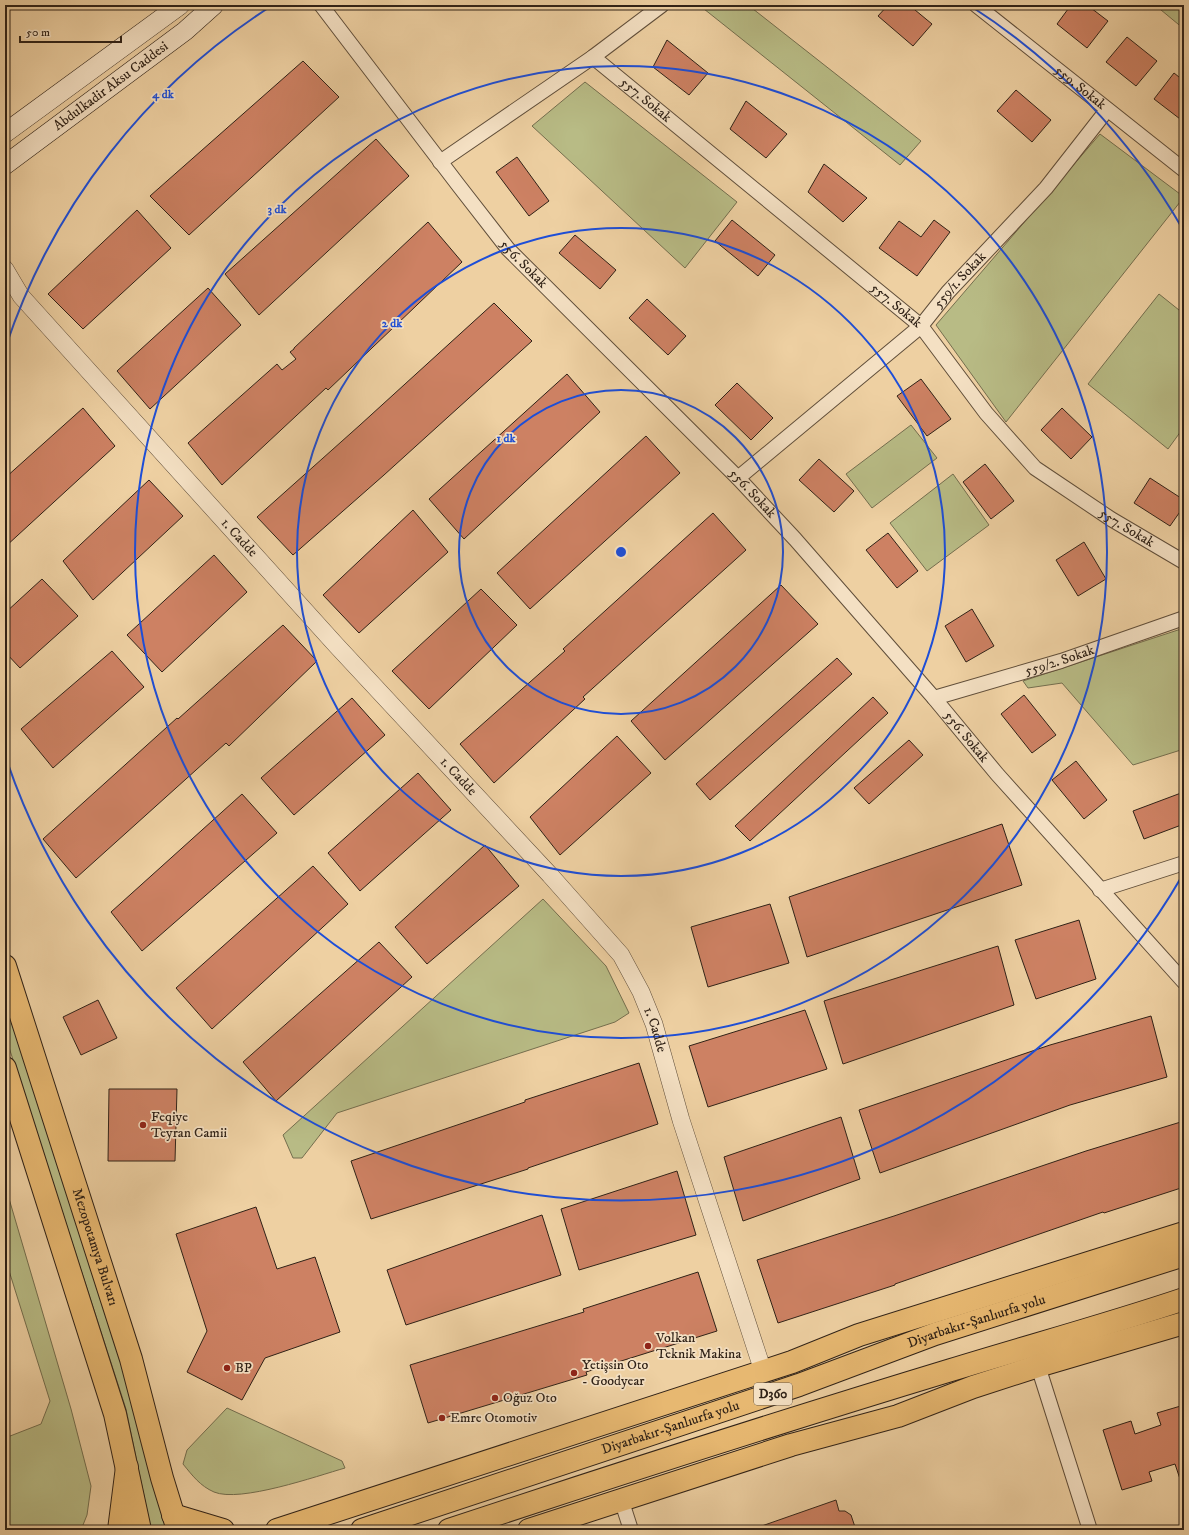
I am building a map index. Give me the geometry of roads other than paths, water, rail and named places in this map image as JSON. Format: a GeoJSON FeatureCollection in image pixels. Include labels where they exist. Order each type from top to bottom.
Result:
{"type":"FeatureCollection","features":[{"type":"Feature","properties":{"kind":"main road","name":"Abdulkadir Aksu Caddesi"},"geometry":{"type":"LineString","coordinates":[[5,133],[180,5]]}},
{"type":"Feature","properties":{"kind":"main road","name":"Abdulkadir Aksu Caddesi"},"geometry":{"type":"LineString","coordinates":[[5,165],[185,31],[214,5]]}},
{"type":"Feature","properties":{"kind":"main road","name":"Mezopotamya Bulvarı"},"geometry":{"type":"LineString","coordinates":[[5,966],[131,1359],[176,1523]]}},
{"type":"Feature","properties":{"kind":"main road"},"geometry":{"type":"LineString","coordinates":[[5,1068],[115,1414],[140,1530]]}},
{"type":"Feature","properties":{"kind":"main road"},"geometry":{"type":"LineString","coordinates":[[277,1530],[792,1362],[859,1335],[1184,1233]]}},
{"type":"Feature","properties":{"kind":"main road"},"geometry":{"type":"LineString","coordinates":[[995,1315],[1056,1284],[1139,1248]]}},
{"type":"Feature","properties":{"kind":"main road","name":"Diyarbakır-Şanlıurfa yolu"},"geometry":{"type":"LineString","coordinates":[[362,1530],[799,1385],[935,1334],[1184,1255]]}},
{"type":"Feature","properties":{"kind":"main road","name":"Diyarbakır-Şanlıurfa yolu"},"geometry":{"type":"LineString","coordinates":[[449,1530],[632,1469],[952,1370],[1123,1320],[1184,1299]]}},
{"type":"Feature","properties":{"kind":"main road"},"geometry":{"type":"LineString","coordinates":[[529,1530],[791,1445],[898,1416],[1038,1366],[1184,1323]]}},
{"type":"Feature","properties":{"kind":"main road"},"geometry":{"type":"LineString","coordinates":[[766,1428],[843,1415],[973,1388]]}},
{"type":"Feature","properties":{"kind":"main road"},"geometry":{"type":"LineString","coordinates":[[119,1530],[127,1468]]}},
{"type":"Feature","properties":{"kind":"main road"},"geometry":{"type":"LineString","coordinates":[[176,1523],[223,1530]]}},
{"type":"Feature","properties":{"kind":"street","name":"556. Sokak"},"geometry":{"type":"LineString","coordinates":[[321,5],[508,249],[738,478],[800,544],[934,698],[997,774],[1184,982]]}},
{"type":"Feature","properties":{"kind":"street"},"geometry":{"type":"LineString","coordinates":[[440,162],[593,57],[662,5]]}},
{"type":"Feature","properties":{"kind":"street","name":"559. Sokak"},"geometry":{"type":"LineString","coordinates":[[976,5],[1184,170]]}},
{"type":"Feature","properties":{"kind":"street","name":"557. Sokak"},"geometry":{"type":"LineString","coordinates":[[593,57],[921,326],[986,413],[1035,468],[1112,519],[1184,562]]}},
{"type":"Feature","properties":{"kind":"street","name":"559/1. Sokak"},"geometry":{"type":"LineString","coordinates":[[738,478],[921,326],[948,292],[1046,188],[1107,110]]}},
{"type":"Feature","properties":{"kind":"street","name":"1. Cadde"},"geometry":{"type":"LineString","coordinates":[[5,269],[21,296],[336,645],[550,875],[621,955],[641,992],[654,1024],[681,1120],[763,1371]]}},
{"type":"Feature","properties":{"kind":"street","name":"559/2. Sokak"},"geometry":{"type":"LineString","coordinates":[[934,698],[1062,661],[1184,618]]}},
{"type":"Feature","properties":{"kind":"street"},"geometry":{"type":"LineString","coordinates":[[1100,890],[1184,863]]}},
{"type":"Feature","properties":{"kind":"street"},"geometry":{"type":"LineString","coordinates":[[1038,1366],[1090,1530]]}},
{"type":"Feature","properties":{"kind":"street"},"geometry":{"type":"LineString","coordinates":[[621,1499],[631,1530]]}},
{"type":"Feature","properties":{"kind":"place","name":"Feqiye Teyran Camii"},"geometry":{"type":"Point","coordinates":[143,1125]}},
{"type":"Feature","properties":{"kind":"place","name":"Volkan Teknik Makina"},"geometry":{"type":"Point","coordinates":[648,1346]}},
{"type":"Feature","properties":{"kind":"place","name":"BP"},"geometry":{"type":"Point","coordinates":[227,1368]}},
{"type":"Feature","properties":{"kind":"place","name":"Yetişsin Oto - Goodyear"},"geometry":{"type":"Point","coordinates":[574,1373]}},
{"type":"Feature","properties":{"kind":"place","name":"Oğuz Oto"},"geometry":{"type":"Point","coordinates":[495,1398]}},
{"type":"Feature","properties":{"kind":"place","name":"Emre Otomotiv"},"geometry":{"type":"Point","coordinates":[442,1418]}}]}
